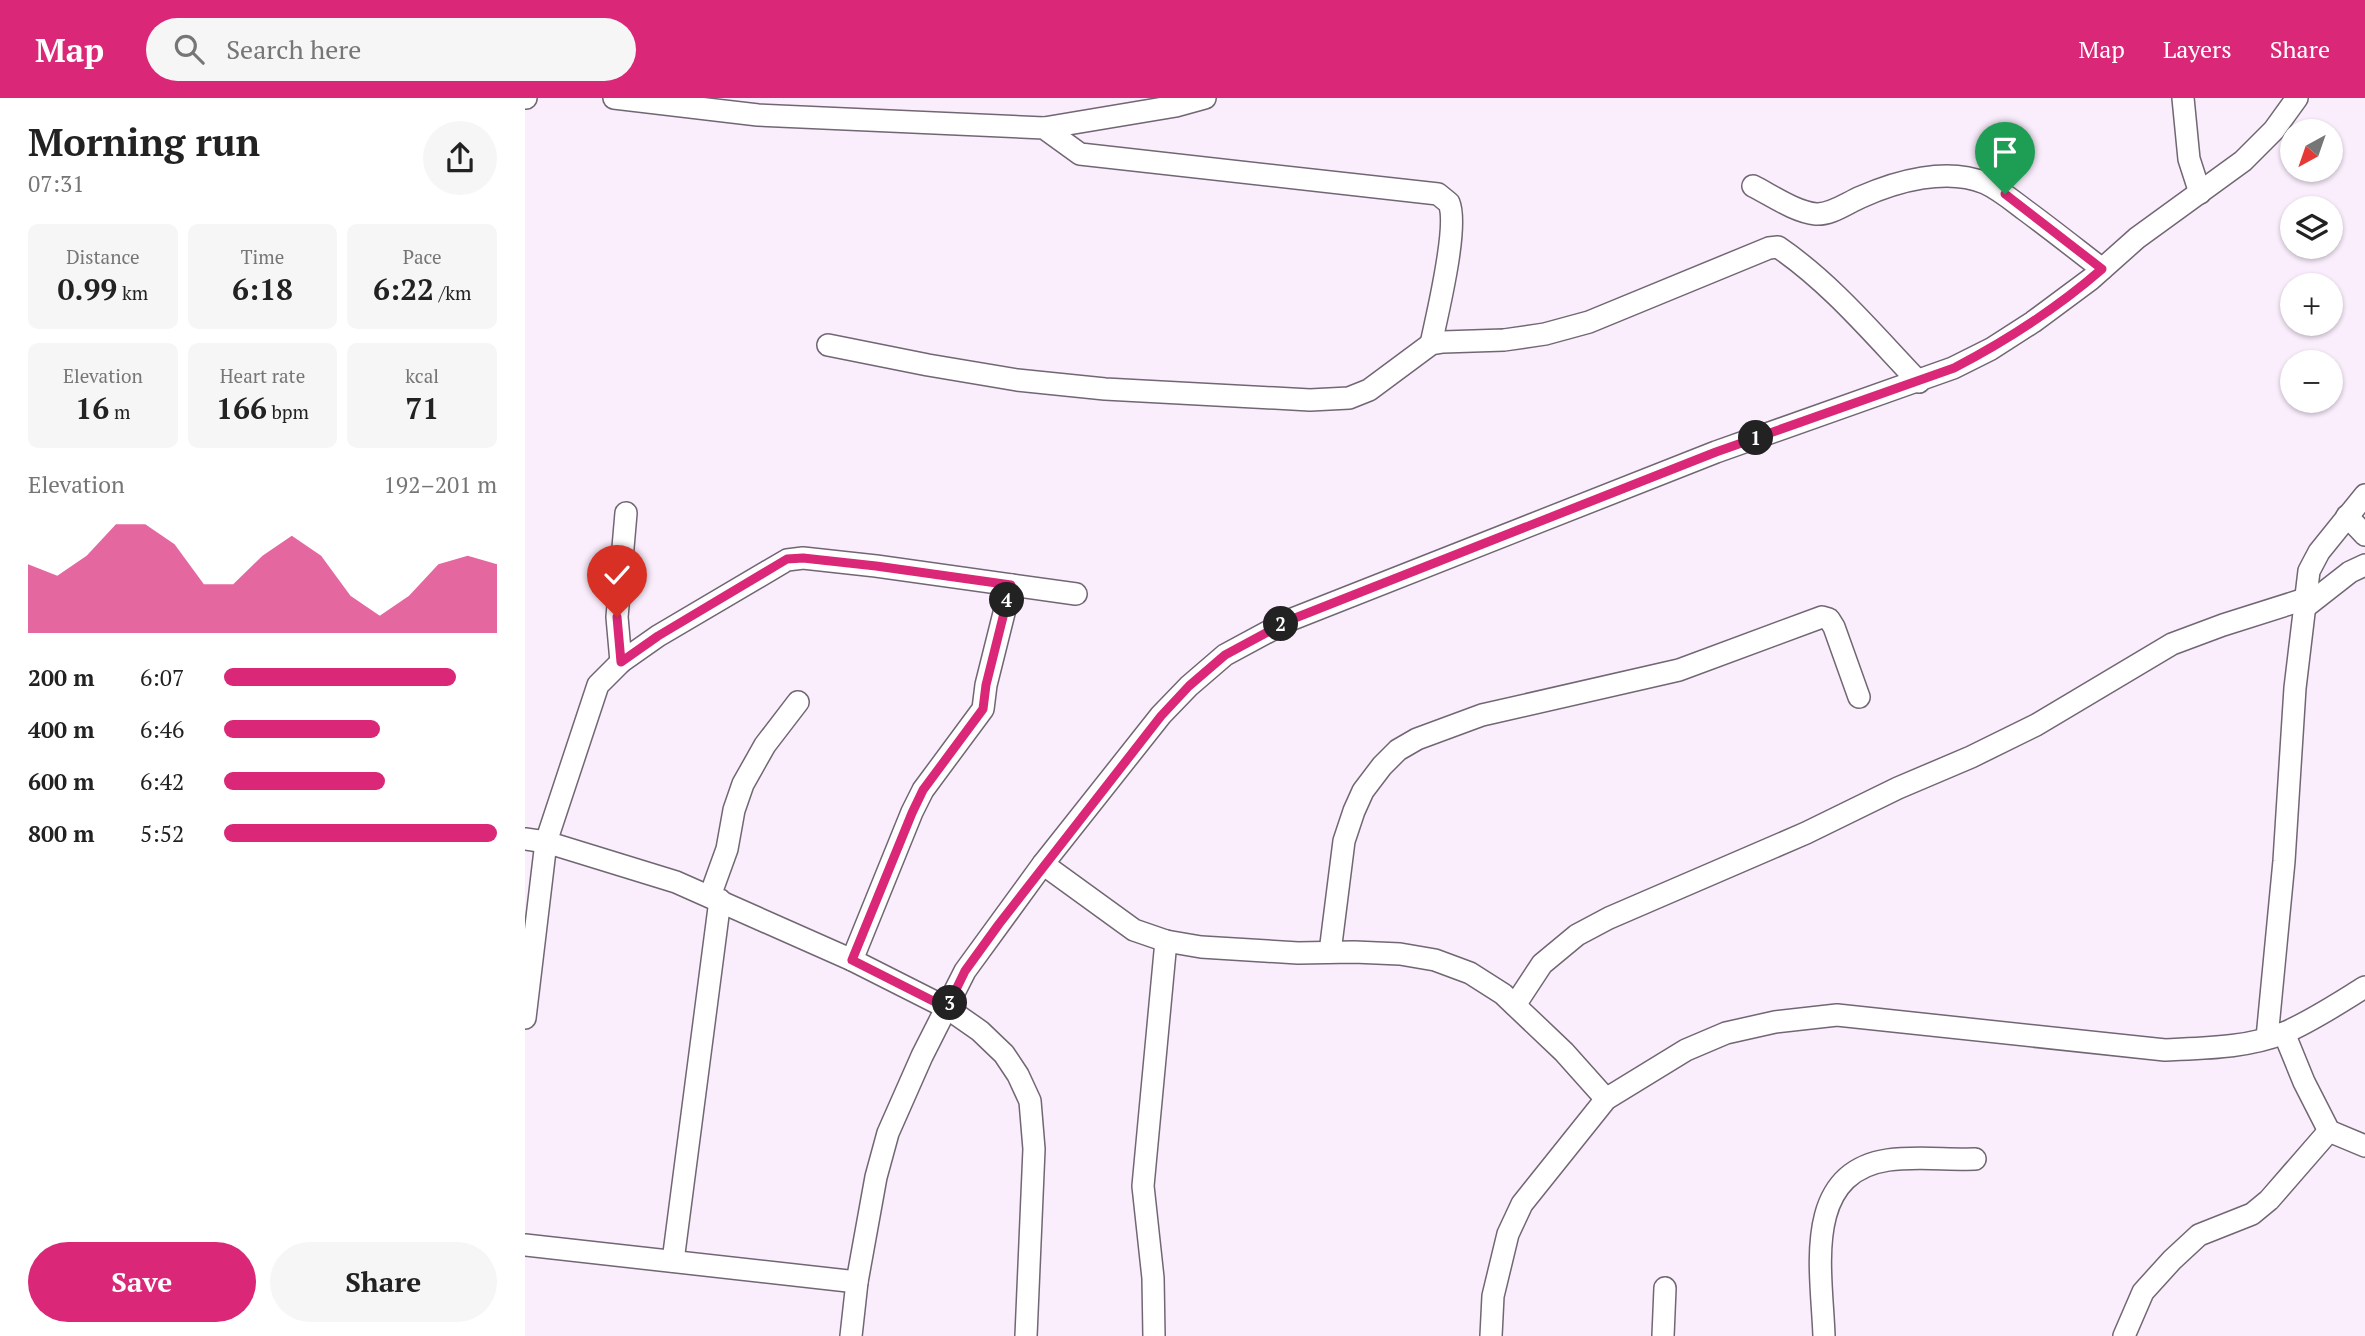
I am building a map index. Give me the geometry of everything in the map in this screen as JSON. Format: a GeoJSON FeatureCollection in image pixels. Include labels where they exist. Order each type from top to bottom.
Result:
{"type":"FeatureCollection","features":[{"type":"Feature","properties":{"kind":"street"},"geometry":{"type":"LineString","coordinates":[[614,98],[758,115],[1045,128],[1176,106],[1205,98]]}},
{"type":"Feature","properties":{"kind":"street"},"geometry":{"type":"LineString","coordinates":[[2183,98],[2189,159],[2200,193]]}},
{"type":"Feature","properties":{"kind":"street"},"geometry":{"type":"LineString","coordinates":[[851,1336],[857,1282],[876,1177],[888,1133],[922,1056],[965,971],[1043,864],[1161,716],[1189,686],[1225,655],[1290,620],[1716,452],[1919,382],[1991,349],[2033,322],[2102,269],[2137,238],[2243,161],[2274,130],[2297,98]]}},
{"type":"Feature","properties":{"kind":"street"},"geometry":{"type":"LineString","coordinates":[[1045,128],[1080,153],[1438,194],[1449,203],[1450,242],[1431,344]]}},
{"type":"Feature","properties":{"kind":"street"},"geometry":{"type":"LineString","coordinates":[[1753,186],[1796,207],[1818,214],[1831,212],[1875,191],[1900,183],[1938,176],[1966,178],[1985,183],[2005,194],[2102,269]]}},
{"type":"Feature","properties":{"kind":"street"},"geometry":{"type":"LineString","coordinates":[[828,345],[1017,380],[1105,389],[1310,400],[1349,398],[1369,390],[1431,344],[1504,340],[1545,334],[1589,322],[1769,248],[1778,247],[1807,268],[1830,290],[1919,382]]}},
{"type":"Feature","properties":{"kind":"street"},"geometry":{"type":"LineString","coordinates":[[2365,495],[2319,552],[2309,571],[2295,688],[2275,1035],[2304,1082],[2329,1131],[2365,1146]]}},
{"type":"Feature","properties":{"kind":"street"},"geometry":{"type":"LineString","coordinates":[[621,662],[617,617],[626,513]]}},
{"type":"Feature","properties":{"kind":"street"},"geometry":{"type":"LineString","coordinates":[[2347,516],[2365,535]]}},
{"type":"Feature","properties":{"kind":"street"},"geometry":{"type":"LineString","coordinates":[[525,1018],[535,841],[598,685],[621,662],[669,629],[787,559],[803,558],[876,566],[1076,594]]}},
{"type":"Feature","properties":{"kind":"street"},"geometry":{"type":"LineString","coordinates":[[1515,1005],[1542,964],[1577,935],[1598,924],[1971,757],[2036,725],[2172,644],[2223,625],[2304,604],[2350,572],[2365,565]]}},
{"type":"Feature","properties":{"kind":"street"},"geometry":{"type":"LineString","coordinates":[[852,960],[923,790],[983,709],[986,685],[1011,585]]}},
{"type":"Feature","properties":{"kind":"street"},"geometry":{"type":"LineString","coordinates":[[1331,953],[1344,841],[1354,811],[1363,792],[1383,766],[1398,750],[1417,739],[1482,715],[1679,670],[1822,617],[1829,619],[1834,626],[1859,697]]}},
{"type":"Feature","properties":{"kind":"street"},"geometry":{"type":"LineString","coordinates":[[673,1261],[715,898],[734,810],[743,784],[765,745],[798,702]]}},
{"type":"Feature","properties":{"kind":"street"},"geometry":{"type":"LineString","coordinates":[[535,841],[676,882],[852,960],[947,1008],[980,1031],[1004,1054],[1019,1075],[1030,1101],[1034,1149],[1026,1336]]}},
{"type":"Feature","properties":{"kind":"street"},"geometry":{"type":"LineString","coordinates":[[1043,864],[1134,930],[1166,942],[1298,953],[1401,954],[1435,960],[1470,973],[1515,1005],[1564,1052],[1606,1099]]}},
{"type":"Feature","properties":{"kind":"street"},"geometry":{"type":"LineString","coordinates":[[1154,1336],[1153,1278],[1143,1186],[1166,942]]}},
{"type":"Feature","properties":{"kind":"street"},"geometry":{"type":"LineString","coordinates":[[1491,1336],[1493,1296],[1508,1234],[1522,1204],[1606,1099],[1686,1050],[1726,1033],[1837,1015],[2165,1050],[2213,1047],[2275,1035],[2365,987]]}},
{"type":"Feature","properties":{"kind":"street"},"geometry":{"type":"LineString","coordinates":[[2124,1336],[2143,1292],[2172,1260],[2199,1235],[2252,1214],[2261,1207],[2329,1131]]}},
{"type":"Feature","properties":{"kind":"street"},"geometry":{"type":"LineString","coordinates":[[1824,1336],[1821,1241],[1823,1220],[1835,1191],[1849,1176],[1864,1167],[1889,1160],[1975,1160]]}},
{"type":"Feature","properties":{"kind":"street"},"geometry":{"type":"LineString","coordinates":[[525,1245],[857,1282]]}},
{"type":"Feature","properties":{"kind":"street"},"geometry":{"type":"LineString","coordinates":[[1663,1336],[1665,1288]]}},
{"type":"Feature","properties":{"kind":"route"},"geometry":{"type":"LineString","coordinates":[[617,617],[621,662],[658,636],[787,559],[803,558],[876,566],[1011,585],[986,685],[983,709],[923,790],[852,960],[947,1008],[965,971],[1043,864],[1161,716],[1189,686],[1225,655],[1290,620],[1716,452],[1954,368],[1991,349],[2033,322],[2102,269],[2005,194]]}}]}
